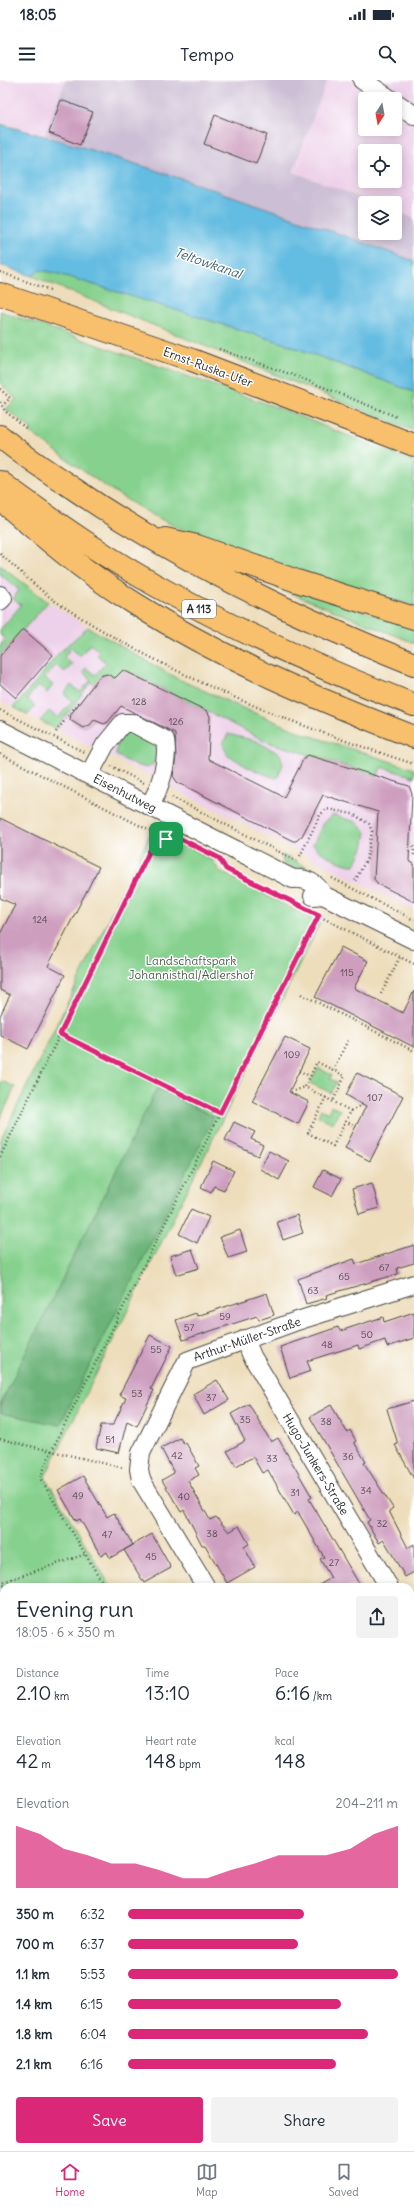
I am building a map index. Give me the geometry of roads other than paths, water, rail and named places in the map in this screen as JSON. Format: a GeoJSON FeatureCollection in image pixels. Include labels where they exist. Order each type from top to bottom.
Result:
{"type":"FeatureCollection","features":[{"type":"Feature","properties":{"kind":"main road","name":"Ernst-Ruska-Ufer"},"geometry":{"type":"LineString","coordinates":[[0,294],[192,360],[414,445]]}},
{"type":"Feature","properties":{"kind":"main road"},"geometry":{"type":"LineString","coordinates":[[0,436],[91,501],[146,536],[194,563],[278,606],[414,664]]}},
{"type":"Feature","properties":{"kind":"main road","name":"A 113"},"geometry":{"type":"LineString","coordinates":[[0,482],[60,526],[174,596],[309,662],[414,705]]}},
{"type":"Feature","properties":{"kind":"main road"},"geometry":{"type":"LineString","coordinates":[[0,499],[46,540],[86,570],[133,603],[181,632],[303,692],[414,737]]}},
{"type":"Feature","properties":{"kind":"main road"},"geometry":{"type":"LineString","coordinates":[[146,536],[197,546],[297,581],[414,618]]}},
{"type":"Feature","properties":{"kind":"street"},"geometry":{"type":"LineString","coordinates":[[362,80],[380,92]]}},
{"type":"Feature","properties":{"kind":"street"},"geometry":{"type":"LineString","coordinates":[[402,107],[414,115]]}},
{"type":"Feature","properties":{"kind":"street"},"geometry":{"type":"LineString","coordinates":[[0,595],[3,598],[0,601]]}},
{"type":"Feature","properties":{"kind":"street"},"geometry":{"type":"LineString","coordinates":[[89,775],[97,759],[123,723],[133,723],[165,740],[166,746],[159,790],[150,806]]}},
{"type":"Feature","properties":{"kind":"street","name":"Eisenhutweg"},"geometry":{"type":"LineString","coordinates":[[0,730],[293,879],[297,888],[313,896],[323,895],[414,940]]}},
{"type":"Feature","properties":{"kind":"street","name":"Arthur-Müller-Straße"},"geometry":{"type":"LineString","coordinates":[[204,1583],[141,1480],[139,1469],[141,1453],[187,1361],[245,1339],[414,1284]]}},
{"type":"Feature","properties":{"kind":"street","name":"Hugo-Junkers-Straße"},"geometry":{"type":"LineString","coordinates":[[245,1339],[252,1356],[387,1583]]}},
{"type":"Feature","properties":{"kind":"water","name":"Teltowkanal"},"geometry":{"type":"Polygon","coordinates":[[[0,124],[52,138],[157,171],[414,261],[414,392],[286,344],[56,273],[40,270],[32,276],[0,265],[0,124]]]}},
{"type":"Feature","properties":{"kind":"park label","name":"Landschaftspark Johannisthal/Adlershof"},"geometry":{"type":"Point","coordinates":[191,967]}}]}
